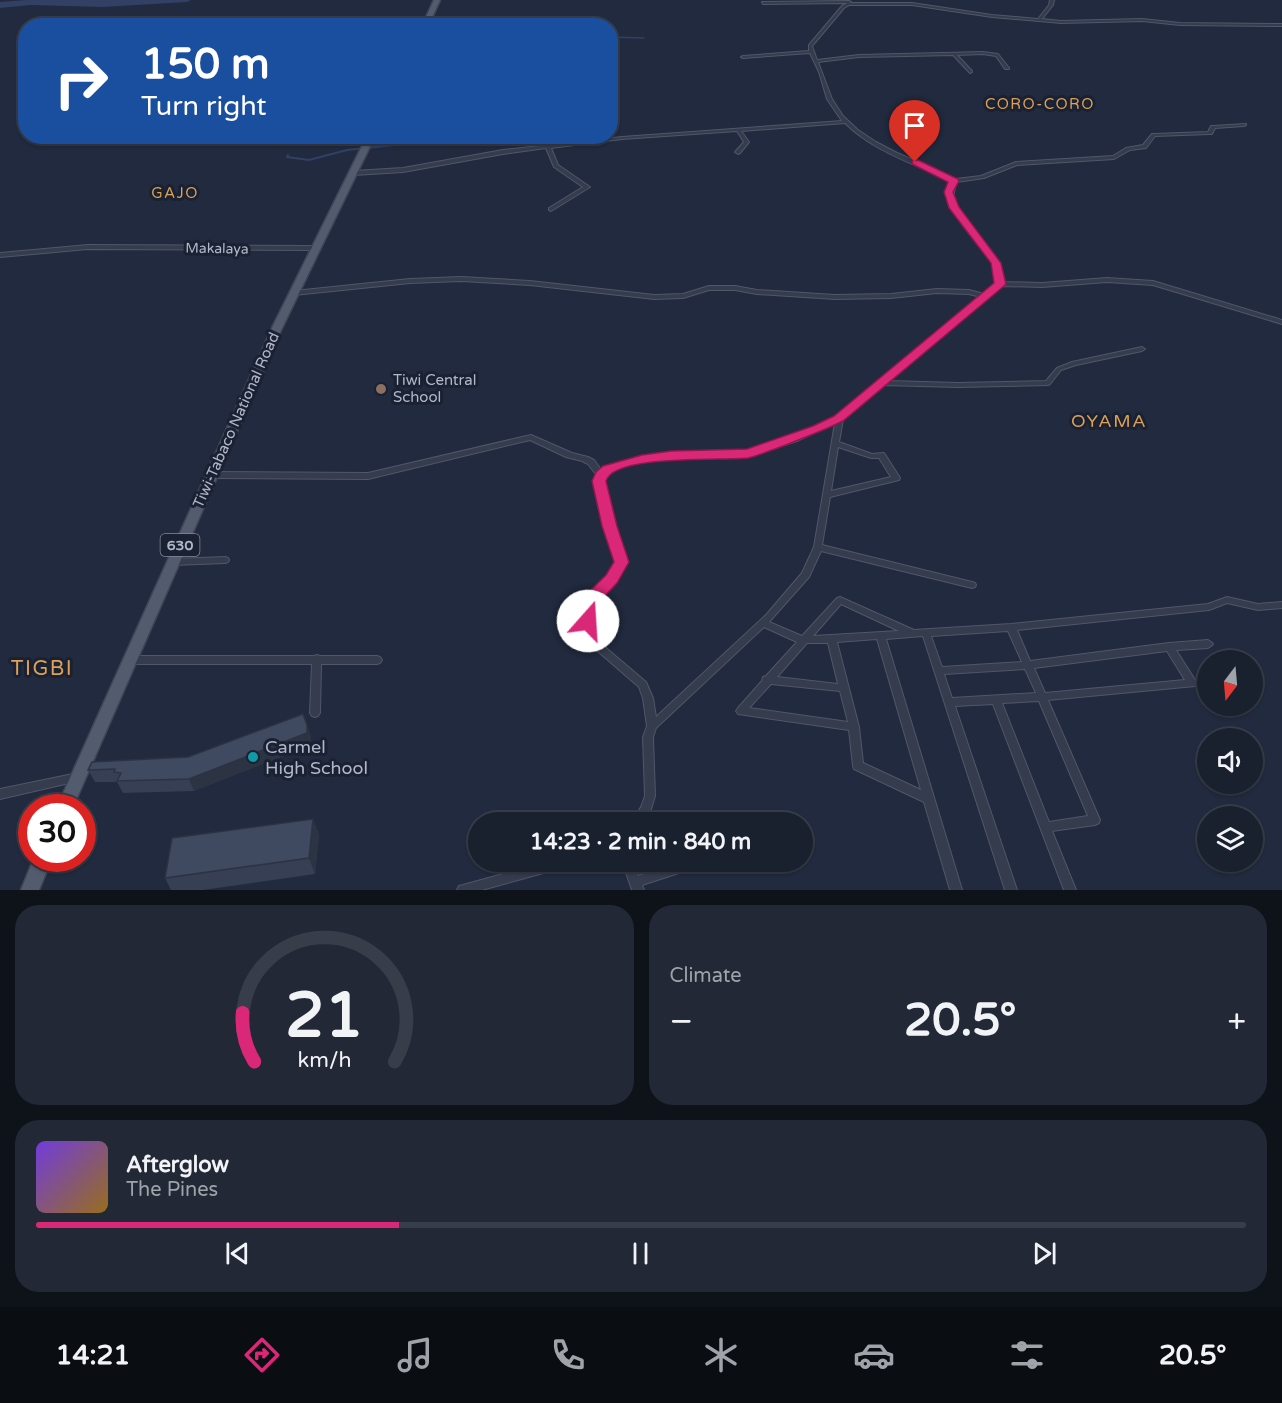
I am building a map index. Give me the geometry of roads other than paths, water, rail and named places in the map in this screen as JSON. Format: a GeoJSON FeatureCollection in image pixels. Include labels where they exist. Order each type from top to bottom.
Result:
{"type":"FeatureCollection","features":[{"type":"Feature","properties":{"kind":"main road"},"geometry":{"type":"LineString","coordinates":[[429,18],[437,0]]}},
{"type":"Feature","properties":{"kind":"main road","name":"Tiwi-Tabaco National Road"},"geometry":{"type":"LineString","coordinates":[[71,794],[210,475],[367,144]]}},
{"type":"Feature","properties":{"kind":"main road"},"geometry":{"type":"LineString","coordinates":[[30,890],[37,872]]}},
{"type":"Feature","properties":{"kind":"street"},"geometry":{"type":"LineString","coordinates":[[1039,20],[1051,5],[1052,0]]}},
{"type":"Feature","properties":{"kind":"street"},"geometry":{"type":"LineString","coordinates":[[849,2],[811,42],[811,52],[816,61],[822,84],[837,115],[879,146],[955,181],[982,177],[1016,164],[1114,157],[1119,152],[1135,146],[1144,147],[1154,135],[1210,133],[1213,127],[1244,125]]}},
{"type":"Feature","properties":{"kind":"street"},"geometry":{"type":"LineString","coordinates":[[763,3],[912,4],[981,15],[1039,20],[1142,20],[1180,24],[1282,25]]}},
{"type":"Feature","properties":{"kind":"street"},"geometry":{"type":"LineString","coordinates":[[743,57],[811,52]]}},
{"type":"Feature","properties":{"kind":"street"},"geometry":{"type":"LineString","coordinates":[[816,61],[859,56],[983,53],[997,55],[1007,68]]}},
{"type":"Feature","properties":{"kind":"street"},"geometry":{"type":"LineString","coordinates":[[954,54],[970,72]]}},
{"type":"Feature","properties":{"kind":"street"},"geometry":{"type":"LineString","coordinates":[[618,139],[845,122]]}},
{"type":"Feature","properties":{"kind":"street"},"geometry":{"type":"LineString","coordinates":[[738,152],[747,142],[739,131]]}},
{"type":"Feature","properties":{"kind":"street"},"geometry":{"type":"LineString","coordinates":[[354,172],[403,170],[502,152],[575,144]]}},
{"type":"Feature","properties":{"kind":"street"},"geometry":{"type":"LineString","coordinates":[[548,147],[556,166],[587,187],[551,209]]}},
{"type":"Feature","properties":{"kind":"street"},"geometry":{"type":"LineString","coordinates":[[955,181],[950,186],[949,192],[954,208],[996,263],[1000,284]]}},
{"type":"Feature","properties":{"kind":"street","name":"Makalaya"},"geometry":{"type":"LineString","coordinates":[[0,255],[119,247],[316,248]]}},
{"type":"Feature","properties":{"kind":"street"},"geometry":{"type":"LineString","coordinates":[[299,284],[461,279],[530,283],[654,297],[683,296],[709,288],[835,297],[891,296],[937,291],[969,292],[985,296]]}},
{"type":"Feature","properties":{"kind":"street"},"geometry":{"type":"LineString","coordinates":[[652,726],[643,685],[590,639],[587,631],[597,594],[611,579],[621,562],[609,526],[599,481],[601,475],[620,464],[642,459],[748,453],[778,444],[839,418],[1000,284],[1042,285],[1107,280],[1153,283],[1282,322]]}},
{"type":"Feature","properties":{"kind":"street"},"geometry":{"type":"LineString","coordinates":[[883,383],[958,385],[1048,383],[1059,369],[1074,363],[1142,349]]}},
{"type":"Feature","properties":{"kind":"street"},"geometry":{"type":"LineString","coordinates":[[643,812],[650,796],[648,737],[652,726],[763,623],[806,575],[818,547],[839,418]]}},
{"type":"Feature","properties":{"kind":"street"},"geometry":{"type":"LineString","coordinates":[[210,475],[368,476],[531,437],[569,455],[591,462],[601,475]]}},
{"type":"Feature","properties":{"kind":"street"},"geometry":{"type":"LineString","coordinates":[[827,495],[896,478],[881,455],[871,456],[834,443]]}},
{"type":"Feature","properties":{"kind":"street"},"geometry":{"type":"LineString","coordinates":[[818,547],[972,585]]}},
{"type":"Feature","properties":{"kind":"street"},"geometry":{"type":"LineString","coordinates":[[173,562],[225,560]]}},
{"type":"Feature","properties":{"kind":"street"},"geometry":{"type":"LineString","coordinates":[[854,727],[741,711],[766,680],[840,600],[913,634]]}},
{"type":"Feature","properties":{"kind":"street"},"geometry":{"type":"LineString","coordinates":[[763,623],[802,640],[832,639],[1011,627],[1209,608],[1227,600],[1258,607],[1282,604]]}},
{"type":"Feature","properties":{"kind":"street"},"geometry":{"type":"LineString","coordinates":[[1011,627],[1040,697],[1070,757],[1095,820],[1046,827]]}},
{"type":"Feature","properties":{"kind":"street"},"geometry":{"type":"LineString","coordinates":[[926,633],[950,702],[975,787],[1011,890]]}},
{"type":"Feature","properties":{"kind":"street"},"geometry":{"type":"LineString","coordinates":[[880,635],[956,890]]}},
{"type":"Feature","properties":{"kind":"street"},"geometry":{"type":"LineString","coordinates":[[832,639],[854,727],[858,766],[927,798]]}},
{"type":"Feature","properties":{"kind":"street"},"geometry":{"type":"LineString","coordinates":[[938,671],[1027,665],[1169,646],[1208,644]]}},
{"type":"Feature","properties":{"kind":"street"},"geometry":{"type":"LineString","coordinates":[[950,702],[1040,697],[1192,683],[1169,646]]}},
{"type":"Feature","properties":{"kind":"street"},"geometry":{"type":"LineString","coordinates":[[315,713],[317,659]]}},
{"type":"Feature","properties":{"kind":"street"},"geometry":{"type":"LineString","coordinates":[[130,660],[377,660]]}},
{"type":"Feature","properties":{"kind":"street"},"geometry":{"type":"LineString","coordinates":[[766,680],[844,688]]}},
{"type":"Feature","properties":{"kind":"street"},"geometry":{"type":"LineString","coordinates":[[996,700],[1070,890]]}},
{"type":"Feature","properties":{"kind":"street"},"geometry":{"type":"LineString","coordinates":[[0,794],[79,776]]}},
{"type":"Feature","properties":{"kind":"street"},"geometry":{"type":"LineString","coordinates":[[463,890],[529,872]]}},
{"type":"Feature","properties":{"kind":"street"},"geometry":{"type":"LineString","coordinates":[[636,886],[670,872]]}},
{"type":"Feature","properties":{"kind":"waterway"},"geometry":{"type":"LineString","coordinates":[[0,5],[31,2],[103,4],[187,0]]}},
{"type":"Feature","properties":{"kind":"waterway"},"geometry":{"type":"LineString","coordinates":[[618,37],[644,38]]}},
{"type":"Feature","properties":{"kind":"waterway"},"geometry":{"type":"LineString","coordinates":[[288,155],[287,157],[309,160],[347,150],[405,144]]}},
{"type":"Feature","properties":{"kind":"place","name":"Tiwi Central School"},"geometry":{"type":"Point","coordinates":[381,389]}},
{"type":"Feature","properties":{"kind":"place","name":"Carmel High School"},"geometry":{"type":"Point","coordinates":[253,757]}},
{"type":"Feature","properties":{"kind":"district","name":"CORO-CORO"},"geometry":{"type":"Point","coordinates":[1040,104]}},
{"type":"Feature","properties":{"kind":"district","name":"GAJO"},"geometry":{"type":"Point","coordinates":[175,193]}},
{"type":"Feature","properties":{"kind":"district","name":"OYAMA"},"geometry":{"type":"Point","coordinates":[1109,421]}},
{"type":"Feature","properties":{"kind":"district","name":"TIGBI"},"geometry":{"type":"Point","coordinates":[42,668]}}]}
